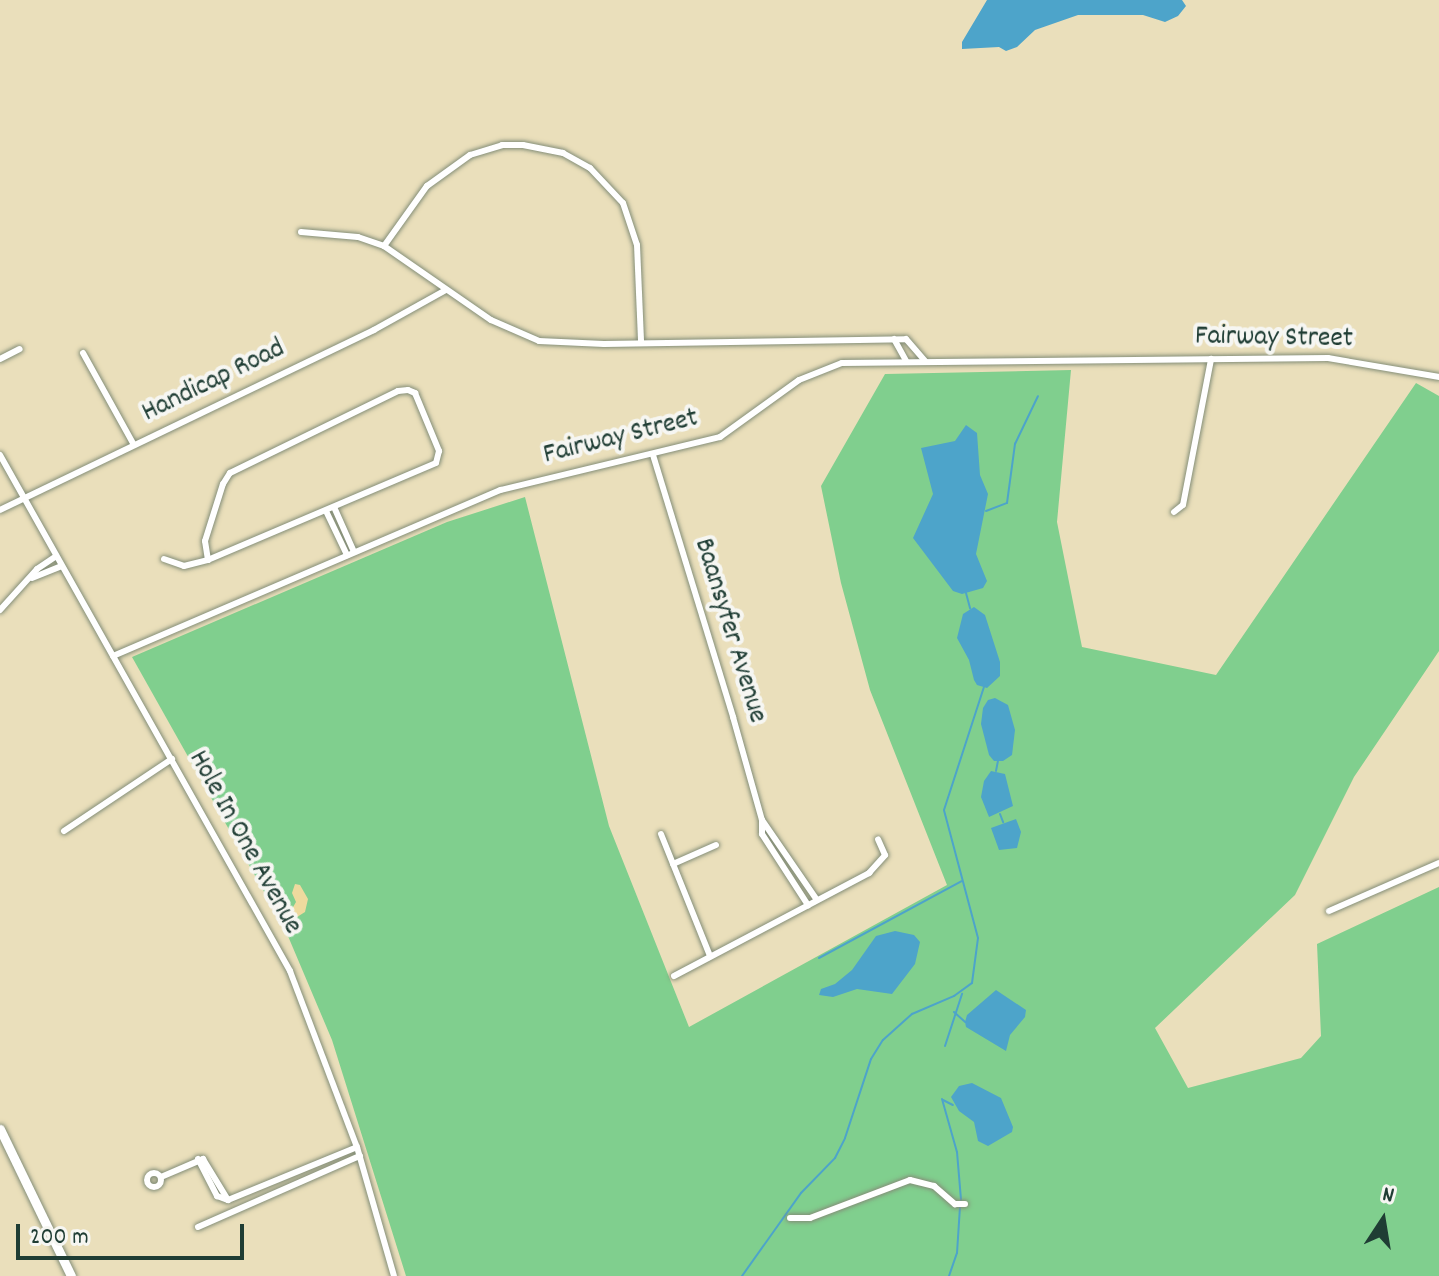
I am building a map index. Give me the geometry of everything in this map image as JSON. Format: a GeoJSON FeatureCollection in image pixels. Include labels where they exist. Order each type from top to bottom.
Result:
{"type":"FeatureCollection","features":[{"type":"Feature","properties":{"kind":"main road"},"geometry":{"type":"LineString","coordinates":[[0,1129],[71,1276]]}},
{"type":"Feature","properties":{"kind":"street"},"geometry":{"type":"LineString","coordinates":[[384,246],[427,186],[462,159],[502,145],[535,146],[563,153],[590,168],[623,203],[637,245],[641,342]]}},
{"type":"Feature","properties":{"kind":"street"},"geometry":{"type":"LineString","coordinates":[[301,232],[358,237],[384,246],[508,330],[531,339],[563,344],[908,339],[925,361]]}},
{"type":"Feature","properties":{"kind":"street","name":"Handicap Road"},"geometry":{"type":"LineString","coordinates":[[0,510],[374,330],[446,290]]}},
{"type":"Feature","properties":{"kind":"street"},"geometry":{"type":"LineString","coordinates":[[894,339],[906,361]]}},
{"type":"Feature","properties":{"kind":"street"},"geometry":{"type":"LineString","coordinates":[[0,359],[20,349]]}},
{"type":"Feature","properties":{"kind":"street"},"geometry":{"type":"LineString","coordinates":[[83,353],[134,445]]}},
{"type":"Feature","properties":{"kind":"street","name":"Fairway Street"},"geometry":{"type":"LineString","coordinates":[[113,656],[501,490],[720,437],[814,372],[842,363],[1328,358],[1439,377]]}},
{"type":"Feature","properties":{"kind":"street"},"geometry":{"type":"LineString","coordinates":[[1174,512],[1183,505],[1211,359]]}},
{"type":"Feature","properties":{"kind":"street"},"geometry":{"type":"LineString","coordinates":[[164,559],[184,566],[208,560],[436,463],[439,451],[412,391],[398,391],[230,473],[223,484],[205,541],[208,560]]}},
{"type":"Feature","properties":{"kind":"street","name":"Hole In One Avenue"},"geometry":{"type":"LineString","coordinates":[[0,455],[290,971],[357,1147],[394,1276]]}},
{"type":"Feature","properties":{"kind":"street","name":"Baansyfer Avenue"},"geometry":{"type":"LineString","coordinates":[[653,455],[762,820],[762,834],[808,905]]}},
{"type":"Feature","properties":{"kind":"street"},"geometry":{"type":"LineString","coordinates":[[334,507],[350,553]]}},
{"type":"Feature","properties":{"kind":"street"},"geometry":{"type":"LineString","coordinates":[[326,511],[350,553]]}},
{"type":"Feature","properties":{"kind":"street"},"geometry":{"type":"LineString","coordinates":[[0,610],[55,557]]}},
{"type":"Feature","properties":{"kind":"street"},"geometry":{"type":"LineString","coordinates":[[29,580],[61,566]]}},
{"type":"Feature","properties":{"kind":"street"},"geometry":{"type":"LineString","coordinates":[[64,831],[172,759]]}},
{"type":"Feature","properties":{"kind":"street","name":"Baansyfer Avenue"},"geometry":{"type":"LineString","coordinates":[[762,820],[817,900]]}},
{"type":"Feature","properties":{"kind":"street"},"geometry":{"type":"LineString","coordinates":[[661,834],[710,956]]}},
{"type":"Feature","properties":{"kind":"street"},"geometry":{"type":"LineString","coordinates":[[674,976],[878,866],[885,849],[878,839]]}},
{"type":"Feature","properties":{"kind":"street"},"geometry":{"type":"LineString","coordinates":[[673,864],[716,845]]}},
{"type":"Feature","properties":{"kind":"street"},"geometry":{"type":"LineString","coordinates":[[780,864],[788,859]]}},
{"type":"Feature","properties":{"kind":"street"},"geometry":{"type":"LineString","coordinates":[[1329,911],[1439,863]]}},
{"type":"Feature","properties":{"kind":"street"},"geometry":{"type":"LineString","coordinates":[[161,1177],[198,1159],[217,1196],[228,1200],[357,1147]]}},
{"type":"Feature","properties":{"kind":"street"},"geometry":{"type":"LineString","coordinates":[[198,1227],[360,1156]]}},
{"type":"Feature","properties":{"kind":"street"},"geometry":{"type":"LineString","coordinates":[[790,1218],[810,1218],[910,1180],[934,1186],[955,1204],[965,1204]]}},
{"type":"Feature","properties":{"kind":"green space"},"geometry":{"type":"Polygon","coordinates":[[[1071,370],[1057,522],[1082,647],[1216,675],[1416,383],[1439,396],[1439,651],[1354,777],[1295,895],[1155,1028],[1188,1088],[1301,1058],[1321,1036],[1317,944],[1439,887],[1439,1276],[406,1276],[332,1040],[285,929],[132,657],[447,522],[525,497],[609,826],[689,1027],[947,885],[870,690],[841,583],[821,486],[885,374],[1071,370]]]}},
{"type":"Feature","properties":{"kind":"sand"},"geometry":{"type":"Polygon","coordinates":[[[295,884],[300,885],[308,899],[305,912],[297,917],[289,914],[296,902],[292,893],[295,884]]]}},
{"type":"Feature","properties":{"kind":"water"},"geometry":{"type":"Polygon","coordinates":[[[987,0],[1182,0],[1186,6],[1178,16],[1165,22],[1143,15],[1078,15],[1035,30],[1017,47],[1006,51],[999,47],[962,49],[962,42],[987,0]]]}},
{"type":"Feature","properties":{"kind":"water"},"geometry":{"type":"Polygon","coordinates":[[[966,425],[977,433],[980,475],[988,494],[976,554],[987,581],[983,588],[962,594],[953,591],[913,538],[933,494],[921,448],[955,441],[966,425]]]}},
{"type":"Feature","properties":{"kind":"water"},"geometry":{"type":"Polygon","coordinates":[[[974,607],[985,615],[1000,662],[1000,676],[987,688],[977,685],[974,680],[969,660],[957,638],[963,614],[974,607]]]}},
{"type":"Feature","properties":{"kind":"water"},"geometry":{"type":"Polygon","coordinates":[[[995,698],[1008,705],[1015,730],[1012,755],[1003,761],[994,761],[989,755],[981,724],[983,708],[988,700],[995,698]]]}},
{"type":"Feature","properties":{"kind":"water"},"geometry":{"type":"Polygon","coordinates":[[[991,771],[1005,774],[1013,806],[989,817],[981,797],[984,781],[991,771]]]}},
{"type":"Feature","properties":{"kind":"water"},"geometry":{"type":"Polygon","coordinates":[[[1016,819],[1021,832],[1017,848],[999,850],[991,828],[1016,819]]]}},
{"type":"Feature","properties":{"kind":"water"},"geometry":{"type":"Polygon","coordinates":[[[895,931],[914,935],[920,942],[915,964],[892,994],[857,989],[833,997],[819,995],[821,989],[835,984],[852,970],[876,936],[895,931]]]}},
{"type":"Feature","properties":{"kind":"water"},"geometry":{"type":"Polygon","coordinates":[[[996,990],[1026,1010],[1025,1017],[1010,1035],[1006,1051],[966,1027],[965,1022],[967,1015],[996,990]]]}},
{"type":"Feature","properties":{"kind":"water"},"geometry":{"type":"Polygon","coordinates":[[[972,1083],[1001,1098],[1013,1127],[1012,1132],[988,1146],[978,1141],[974,1122],[959,1111],[951,1097],[959,1086],[972,1083]]]}},
{"type":"Feature","properties":{"kind":"waterway"},"geometry":{"type":"LineString","coordinates":[[986,511],[1007,503],[1015,444],[1038,396]]}},
{"type":"Feature","properties":{"kind":"waterway"},"geometry":{"type":"LineString","coordinates":[[966,593],[970,608]]}},
{"type":"Feature","properties":{"kind":"waterway"},"geometry":{"type":"LineString","coordinates":[[742,1276],[801,1193],[835,1158],[845,1138],[871,1059],[883,1040],[912,1014],[954,996],[972,983],[978,938],[944,810],[984,687]]}},
{"type":"Feature","properties":{"kind":"waterway"},"geometry":{"type":"LineString","coordinates":[[996,771],[998,761]]}},
{"type":"Feature","properties":{"kind":"waterway"},"geometry":{"type":"LineString","coordinates":[[1000,814],[1003,822]]}},
{"type":"Feature","properties":{"kind":"waterway"},"geometry":{"type":"LineString","coordinates":[[819,958],[962,881]]}},
{"type":"Feature","properties":{"kind":"waterway"},"geometry":{"type":"LineString","coordinates":[[945,1046],[962,994]]}},
{"type":"Feature","properties":{"kind":"waterway"},"geometry":{"type":"LineString","coordinates":[[954,1012],[965,1022]]}},
{"type":"Feature","properties":{"kind":"waterway"},"geometry":{"type":"LineString","coordinates":[[942,1099],[957,1152],[961,1200]]}},
{"type":"Feature","properties":{"kind":"waterway"},"geometry":{"type":"LineString","coordinates":[[943,1100],[953,1105]]}},
{"type":"Feature","properties":{"kind":"waterway"},"geometry":{"type":"LineString","coordinates":[[949,1276],[957,1253],[960,1207]]}}]}
